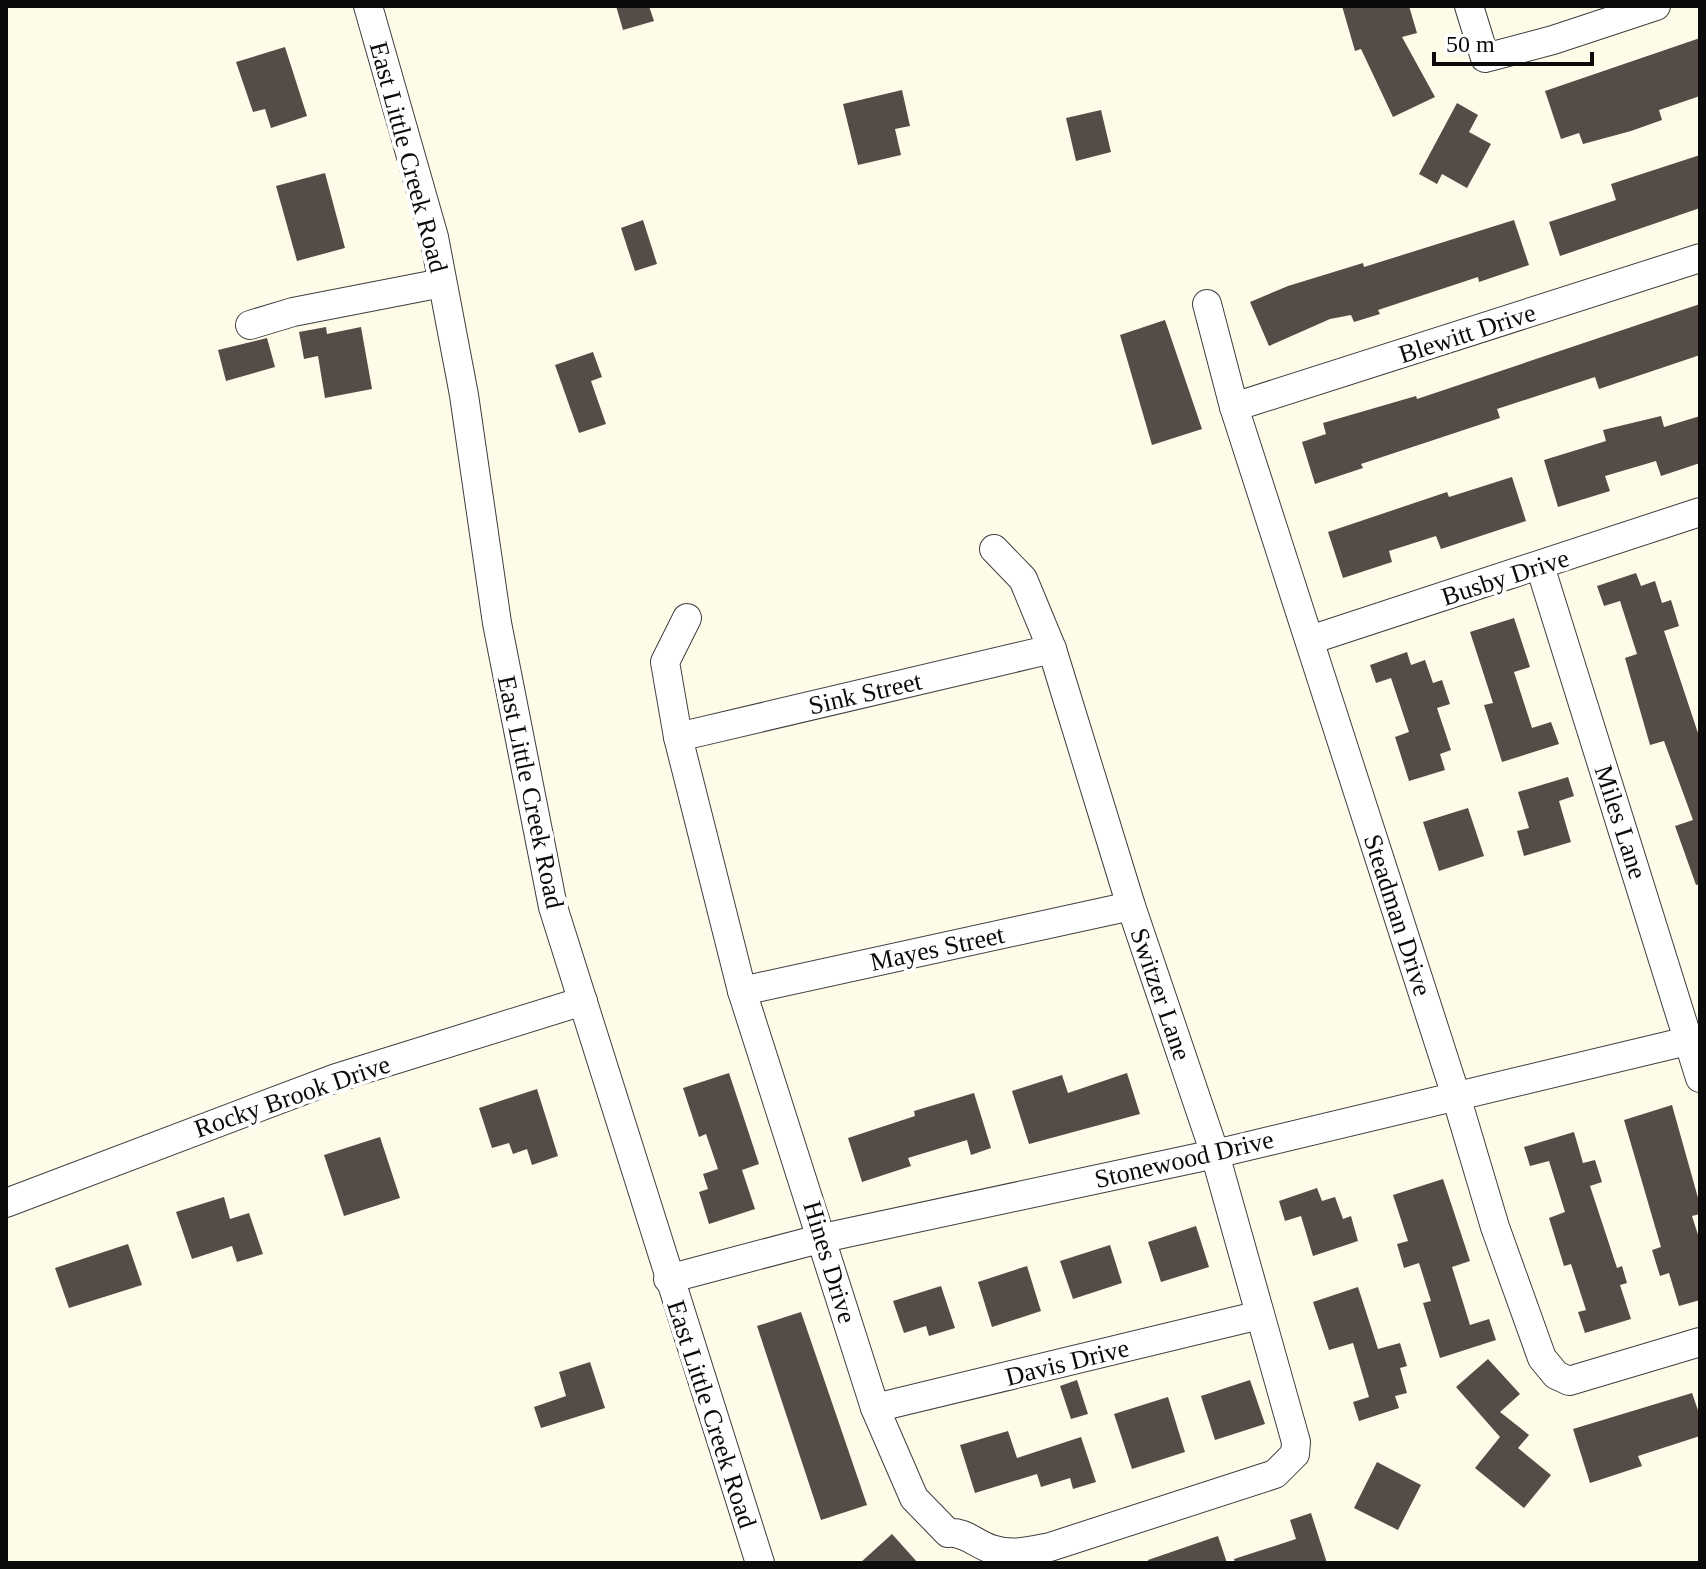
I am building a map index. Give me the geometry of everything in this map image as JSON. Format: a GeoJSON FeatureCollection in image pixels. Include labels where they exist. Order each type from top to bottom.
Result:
{"type":"FeatureCollection","features":[{"type":"Feature","properties":{"kind":"street","name":"East Little Creek Road"},"geometry":{"type":"LineString","coordinates":[[368,6],[432,231],[519,749],[553,907],[760,1563]]}},
{"type":"Feature","properties":{"kind":"street"},"geometry":{"type":"LineString","coordinates":[[1469,6],[1485,58],[1553,40],[1656,6]]}},
{"type":"Feature","properties":{"kind":"street","name":"Blewitt Drive"},"geometry":{"type":"LineString","coordinates":[[1234,407],[1700,258]]}},
{"type":"Feature","properties":{"kind":"street"},"geometry":{"type":"LineString","coordinates":[[250,325],[293,312],[442,283]]}},
{"type":"Feature","properties":{"kind":"street","name":"Steadman Drive"},"geometry":{"type":"LineString","coordinates":[[1207,304],[1234,407],[1510,1271],[1542,1358],[1556,1375],[1569,1381],[1700,1342]]}},
{"type":"Feature","properties":{"kind":"street","name":"Busby Drive"},"geometry":{"type":"LineString","coordinates":[[1310,640],[1700,512]]}},
{"type":"Feature","properties":{"kind":"street","name":"Switzer Lane"},"geometry":{"type":"LineString","coordinates":[[994,549],[1023,579],[1052,649],[1131,906],[1215,1154],[1296,1442],[1295,1454]]}},
{"type":"Feature","properties":{"kind":"street","name":"Miles Lane"},"geometry":{"type":"LineString","coordinates":[[1540,566],[1694,1040],[1700,1078]]}},
{"type":"Feature","properties":{"kind":"street","name":"Hines Drive"},"geometry":{"type":"LineString","coordinates":[[687,618],[665,662],[678,737],[742,991],[875,1408],[914,1498],[948,1533],[956,1532],[989,1549],[1014,1554],[1050,1547],[1275,1474],[1295,1454]]}},
{"type":"Feature","properties":{"kind":"street","name":"Sink Street"},"geometry":{"type":"LineString","coordinates":[[678,737],[1052,649]]}},
{"type":"Feature","properties":{"kind":"street","name":"Mayes Street"},"geometry":{"type":"LineString","coordinates":[[742,991],[1131,906]]}},
{"type":"Feature","properties":{"kind":"street","name":"Rocky Brook Drive"},"geometry":{"type":"LineString","coordinates":[[6,1203],[336,1078],[583,1001]]}},
{"type":"Feature","properties":{"kind":"street","name":"Stonewood Drive"},"geometry":{"type":"LineString","coordinates":[[668,1279],[823,1238],[1215,1154],[1694,1040]]}},
{"type":"Feature","properties":{"kind":"street","name":"Davis Drive"},"geometry":{"type":"LineString","coordinates":[[875,1408],[1260,1315]]}},
{"type":"Feature","properties":{"kind":"building"},"geometry":{"type":"Polygon","coordinates":[[[616,6],[649,6],[654,21],[623,30],[616,6]]]}},
{"type":"Feature","properties":{"kind":"building"},"geometry":{"type":"Polygon","coordinates":[[[1342,6],[1409,6],[1417,33],[1402,37],[1435,97],[1393,117],[1361,49],[1355,51],[1342,6]]]}},
{"type":"Feature","properties":{"kind":"building"},"geometry":{"type":"Polygon","coordinates":[[[1700,38],[1700,96],[1659,110],[1662,120],[1631,131],[1583,144],[1579,133],[1561,139],[1545,91],[1700,38]]]}},
{"type":"Feature","properties":{"kind":"building"},"geometry":{"type":"Polygon","coordinates":[[[285,47],[307,116],[271,128],[265,109],[253,112],[236,62],[285,47]]]}},
{"type":"Feature","properties":{"kind":"building"},"geometry":{"type":"Polygon","coordinates":[[[902,90],[910,126],[895,129],[901,155],[858,165],[843,104],[902,90]]]}},
{"type":"Feature","properties":{"kind":"building"},"geometry":{"type":"Polygon","coordinates":[[[1457,103],[1478,115],[1469,132],[1491,144],[1467,188],[1442,174],[1437,184],[1419,174],[1457,103]]]}},
{"type":"Feature","properties":{"kind":"building"},"geometry":{"type":"Polygon","coordinates":[[[1101,110],[1111,152],[1076,161],[1066,118],[1101,110]]]}},
{"type":"Feature","properties":{"kind":"building"},"geometry":{"type":"Polygon","coordinates":[[[1700,155],[1700,208],[1560,256],[1549,222],[1616,200],[1611,184],[1700,155]]]}},
{"type":"Feature","properties":{"kind":"building"},"geometry":{"type":"Polygon","coordinates":[[[325,173],[345,248],[297,261],[276,186],[325,173]]]}},
{"type":"Feature","properties":{"kind":"building"},"geometry":{"type":"Polygon","coordinates":[[[643,220],[657,264],[635,271],[621,228],[643,220]]]}},
{"type":"Feature","properties":{"kind":"building"},"geometry":{"type":"Polygon","coordinates":[[[1514,220],[1529,265],[1479,282],[1478,277],[1378,310],[1380,314],[1354,322],[1351,315],[1330,319],[1269,346],[1250,302],[1288,286],[1363,263],[1364,267],[1514,220]]]}},
{"type":"Feature","properties":{"kind":"building"},"geometry":{"type":"Polygon","coordinates":[[[1700,304],[1700,355],[1599,389],[1595,377],[1497,409],[1500,418],[1361,464],[1363,468],[1315,484],[1302,442],[1326,434],[1323,423],[1416,396],[1417,399],[1700,304]]]}},
{"type":"Feature","properties":{"kind":"building"},"geometry":{"type":"Polygon","coordinates":[[[1165,320],[1202,429],[1152,445],[1120,335],[1165,320]]]}},
{"type":"Feature","properties":{"kind":"building"},"geometry":{"type":"Polygon","coordinates":[[[326,327],[327,334],[361,327],[372,389],[325,398],[318,356],[304,359],[299,332],[326,327]]]}},
{"type":"Feature","properties":{"kind":"building"},"geometry":{"type":"Polygon","coordinates":[[[267,338],[275,367],[226,381],[218,350],[267,338]]]}},
{"type":"Feature","properties":{"kind":"building"},"geometry":{"type":"Polygon","coordinates":[[[593,352],[602,377],[591,381],[606,424],[579,433],[555,365],[593,352]]]}},
{"type":"Feature","properties":{"kind":"building"},"geometry":{"type":"Polygon","coordinates":[[[1661,416],[1664,427],[1700,416],[1700,463],[1661,476],[1656,461],[1605,476],[1610,491],[1558,507],[1544,460],[1606,441],[1603,430],[1661,416]]]}},
{"type":"Feature","properties":{"kind":"building"},"geometry":{"type":"Polygon","coordinates":[[[1512,477],[1526,521],[1441,549],[1436,536],[1389,551],[1392,562],[1343,578],[1328,532],[1447,492],[1449,497],[1512,477]]]}},
{"type":"Feature","properties":{"kind":"building"},"geometry":{"type":"Polygon","coordinates":[[[1636,573],[1641,586],[1655,581],[1662,603],[1671,600],[1679,626],[1664,631],[1700,739],[1700,884],[1696,885],[1675,826],[1693,820],[1664,741],[1650,745],[1625,658],[1637,654],[1620,601],[1604,606],[1597,586],[1636,573]]]}},
{"type":"Feature","properties":{"kind":"building"},"geometry":{"type":"Polygon","coordinates":[[[1514,618],[1530,667],[1514,672],[1532,728],[1551,722],[1559,744],[1502,762],[1484,705],[1493,703],[1470,632],[1514,618]]]}},
{"type":"Feature","properties":{"kind":"building"},"geometry":{"type":"Polygon","coordinates":[[[1407,652],[1411,665],[1425,660],[1433,683],[1442,680],[1450,704],[1437,708],[1451,750],[1440,754],[1445,770],[1409,781],[1395,737],[1409,732],[1391,678],[1376,683],[1370,665],[1407,652]]]}},
{"type":"Feature","properties":{"kind":"building"},"geometry":{"type":"Polygon","coordinates":[[[1568,777],[1574,796],[1559,801],[1571,842],[1524,856],[1517,831],[1529,828],[1518,792],[1568,777]]]}},
{"type":"Feature","properties":{"kind":"building"},"geometry":{"type":"Polygon","coordinates":[[[1468,808],[1484,856],[1439,871],[1423,822],[1468,808]]]}},
{"type":"Feature","properties":{"kind":"building"},"geometry":{"type":"Polygon","coordinates":[[[729,1073],[759,1164],[742,1170],[755,1209],[709,1224],[699,1192],[708,1189],[703,1174],[718,1169],[706,1134],[699,1137],[683,1088],[729,1073]]]}},
{"type":"Feature","properties":{"kind":"building"},"geometry":{"type":"Polygon","coordinates":[[[1127,1073],[1140,1114],[1029,1144],[1012,1091],[1062,1075],[1068,1093],[1127,1073]]]}},
{"type":"Feature","properties":{"kind":"building"},"geometry":{"type":"Polygon","coordinates":[[[537,1089],[558,1156],[532,1165],[527,1149],[513,1154],[509,1143],[492,1148],[479,1108],[537,1089]]]}},
{"type":"Feature","properties":{"kind":"building"},"geometry":{"type":"Polygon","coordinates":[[[974,1093],[991,1148],[971,1155],[967,1140],[908,1158],[911,1166],[862,1182],[848,1138],[915,1116],[914,1111],[974,1093]]]}},
{"type":"Feature","properties":{"kind":"building"},"geometry":{"type":"Polygon","coordinates":[[[1672,1105],[1700,1205],[1700,1214],[1692,1216],[1700,1241],[1700,1300],[1679,1306],[1669,1273],[1660,1276],[1652,1250],[1661,1247],[1624,1120],[1672,1105]]]}},
{"type":"Feature","properties":{"kind":"building"},"geometry":{"type":"Polygon","coordinates":[[[1574,1132],[1583,1163],[1595,1160],[1602,1182],[1590,1186],[1617,1268],[1622,1266],[1627,1283],[1620,1285],[1631,1319],[1585,1333],[1578,1312],[1586,1310],[1571,1264],[1564,1266],[1549,1218],[1565,1212],[1549,1161],[1530,1166],[1524,1147],[1574,1132]]]}},
{"type":"Feature","properties":{"kind":"building"},"geometry":{"type":"Polygon","coordinates":[[[380,1137],[400,1198],[344,1216],[324,1155],[380,1137]]]}},
{"type":"Feature","properties":{"kind":"building"},"geometry":{"type":"Polygon","coordinates":[[[1443,1179],[1470,1261],[1452,1267],[1470,1325],[1489,1319],[1496,1340],[1440,1358],[1423,1303],[1431,1301],[1419,1263],[1404,1268],[1397,1244],[1408,1241],[1393,1195],[1443,1179]]]}},
{"type":"Feature","properties":{"kind":"building"},"geometry":{"type":"Polygon","coordinates":[[[1317,1188],[1322,1201],[1335,1197],[1343,1219],[1351,1216],[1358,1241],[1313,1256],[1301,1216],[1285,1221],[1279,1201],[1317,1188]]]}},
{"type":"Feature","properties":{"kind":"building"},"geometry":{"type":"Polygon","coordinates":[[[224,1197],[230,1219],[249,1213],[263,1254],[237,1262],[232,1246],[192,1259],[176,1212],[224,1197]]]}},
{"type":"Feature","properties":{"kind":"building"},"geometry":{"type":"Polygon","coordinates":[[[1196,1226],[1209,1267],[1161,1282],[1148,1242],[1196,1226]]]}},
{"type":"Feature","properties":{"kind":"building"},"geometry":{"type":"Polygon","coordinates":[[[128,1244],[142,1285],[69,1308],[55,1268],[128,1244]]]}},
{"type":"Feature","properties":{"kind":"building"},"geometry":{"type":"Polygon","coordinates":[[[1110,1245],[1122,1283],[1073,1299],[1060,1261],[1110,1245]]]}},
{"type":"Feature","properties":{"kind":"building"},"geometry":{"type":"Polygon","coordinates":[[[1027,1266],[1041,1311],[992,1327],[978,1282],[1027,1266]]]}},
{"type":"Feature","properties":{"kind":"building"},"geometry":{"type":"Polygon","coordinates":[[[941,1286],[955,1328],[929,1336],[926,1326],[904,1333],[893,1301],[941,1286]]]}},
{"type":"Feature","properties":{"kind":"building"},"geometry":{"type":"Polygon","coordinates":[[[1358,1287],[1378,1349],[1400,1343],[1407,1366],[1400,1368],[1407,1393],[1395,1396],[1399,1408],[1359,1421],[1353,1402],[1369,1397],[1353,1343],[1329,1350],[1313,1302],[1358,1287]]]}},
{"type":"Feature","properties":{"kind":"building"},"geometry":{"type":"Polygon","coordinates":[[[801,1312],[867,1505],[821,1520],[757,1326],[801,1312]]]}},
{"type":"Feature","properties":{"kind":"building"},"geometry":{"type":"Polygon","coordinates":[[[1488,1359],[1520,1394],[1500,1412],[1529,1435],[1518,1448],[1551,1475],[1524,1508],[1475,1468],[1500,1437],[1456,1387],[1488,1359]]]}},
{"type":"Feature","properties":{"kind":"building"},"geometry":{"type":"Polygon","coordinates":[[[590,1362],[605,1408],[541,1428],[534,1407],[566,1396],[559,1372],[590,1362]]]}},
{"type":"Feature","properties":{"kind":"building"},"geometry":{"type":"Polygon","coordinates":[[[1077,1380],[1088,1414],[1071,1419],[1060,1386],[1077,1380]]]}},
{"type":"Feature","properties":{"kind":"building"},"geometry":{"type":"Polygon","coordinates":[[[1250,1380],[1265,1424],[1215,1440],[1201,1396],[1250,1380]]]}},
{"type":"Feature","properties":{"kind":"building"},"geometry":{"type":"Polygon","coordinates":[[[1692,1393],[1700,1416],[1700,1436],[1638,1456],[1642,1466],[1590,1483],[1573,1429],[1692,1393]]]}},
{"type":"Feature","properties":{"kind":"building"},"geometry":{"type":"Polygon","coordinates":[[[1168,1397],[1185,1452],[1132,1469],[1114,1414],[1168,1397]]]}},
{"type":"Feature","properties":{"kind":"building"},"geometry":{"type":"Polygon","coordinates":[[[1008,1431],[1017,1458],[1081,1437],[1096,1482],[1073,1489],[1070,1478],[1041,1487],[1037,1474],[975,1493],[960,1445],[1008,1431]]]}},
{"type":"Feature","properties":{"kind":"building"},"geometry":{"type":"Polygon","coordinates":[[[1377,1462],[1421,1485],[1398,1530],[1354,1508],[1377,1462]]]}},
{"type":"Feature","properties":{"kind":"building"},"geometry":{"type":"Polygon","coordinates":[[[1311,1513],[1327,1563],[1235,1563],[1234,1559],[1296,1539],[1290,1520],[1311,1513]]]}},
{"type":"Feature","properties":{"kind":"building"},"geometry":{"type":"Polygon","coordinates":[[[892,1534],[918,1563],[860,1563],[892,1534]]]}},
{"type":"Feature","properties":{"kind":"building"},"geometry":{"type":"Polygon","coordinates":[[[1218,1536],[1227,1563],[1149,1563],[1148,1560],[1218,1536]]]}}]}
